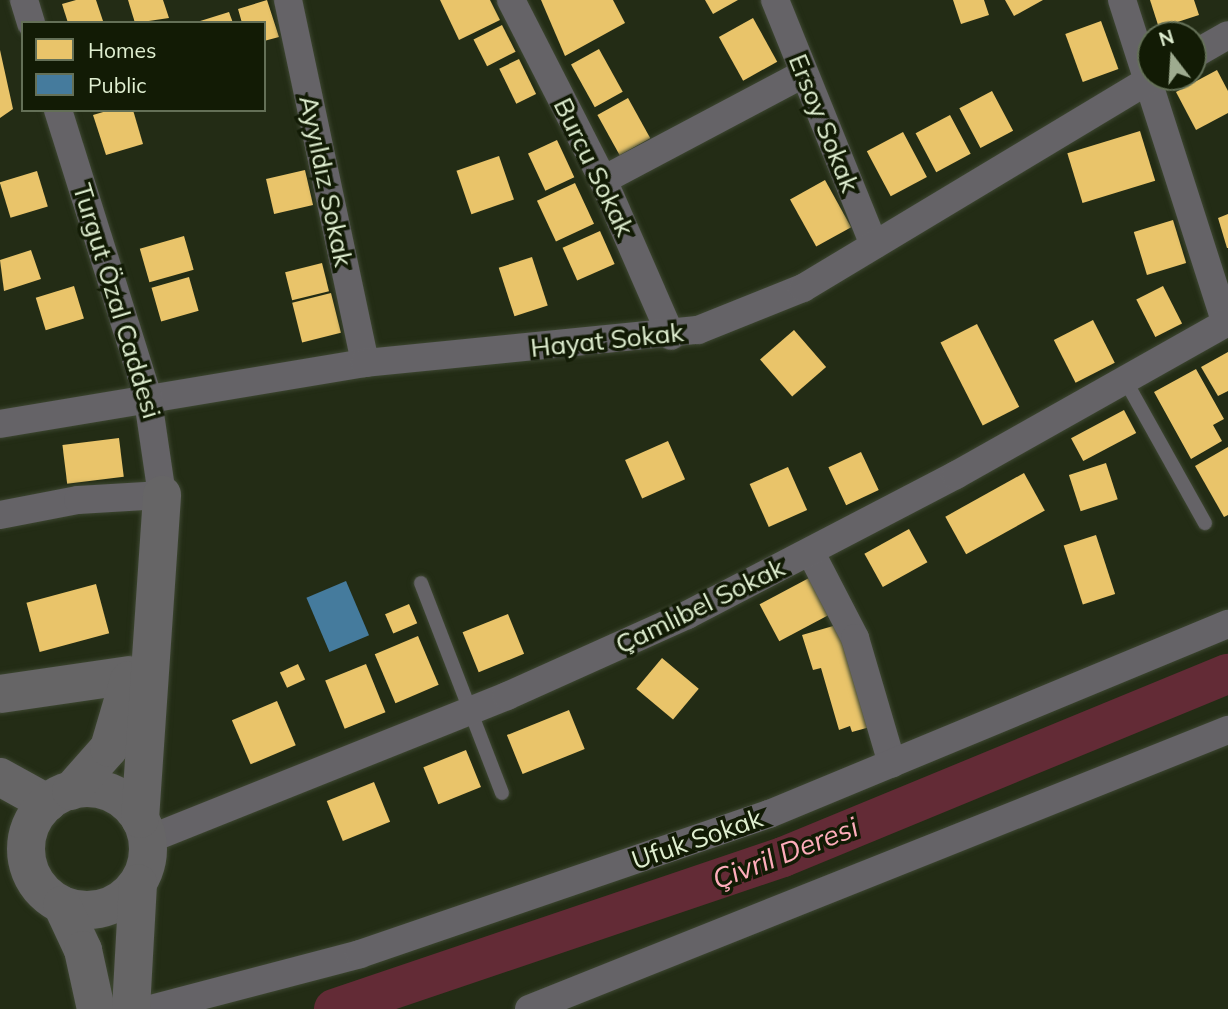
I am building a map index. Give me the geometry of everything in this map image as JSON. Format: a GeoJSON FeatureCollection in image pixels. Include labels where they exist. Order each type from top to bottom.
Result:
{"type":"FeatureCollection","features":[{"type":"Feature","properties":{"kind":"street"},"geometry":{"type":"LineString","coordinates":[[24,0],[30,21]]}},
{"type":"Feature","properties":{"kind":"street","name":"Ayyıldız Sokak"},"geometry":{"type":"LineString","coordinates":[[288,0],[365,363]]}},
{"type":"Feature","properties":{"kind":"street","name":"Burcu Sokak"},"geometry":{"type":"LineString","coordinates":[[511,0],[603,180],[671,336]]}},
{"type":"Feature","properties":{"kind":"street"},"geometry":{"type":"LineString","coordinates":[[1122,0],[1137,41]]}},
{"type":"Feature","properties":{"kind":"street","name":"Ersoy Sokak"},"geometry":{"type":"LineString","coordinates":[[784,3],[803,74],[874,245]]}},
{"type":"Feature","properties":{"kind":"street"},"geometry":{"type":"LineString","coordinates":[[1207,47],[1228,35]]}},
{"type":"Feature","properties":{"kind":"street"},"geometry":{"type":"LineString","coordinates":[[603,180],[803,74]]}},
{"type":"Feature","properties":{"kind":"street","name":"Hayat Sokak"},"geometry":{"type":"LineString","coordinates":[[0,424],[147,394],[365,363],[671,336],[767,305],[874,245],[1137,87]]}},
{"type":"Feature","properties":{"kind":"street"},"geometry":{"type":"LineString","coordinates":[[1155,91],[1227,323]]}},
{"type":"Feature","properties":{"kind":"street","name":"Turgut Özal Caddesi"},"geometry":{"type":"LineString","coordinates":[[59,112],[147,394],[162,495],[143,830]]}},
{"type":"Feature","properties":{"kind":"street","name":"Çamlıbel Sokak"},"geometry":{"type":"LineString","coordinates":[[143,830],[469,712],[811,553],[1227,323]]}},
{"type":"Feature","properties":{"kind":"street"},"geometry":{"type":"LineString","coordinates":[[0,515],[78,500],[162,495]]}},
{"type":"Feature","properties":{"kind":"street","name":"Turgut Özal Caddesi"},"geometry":{"type":"LineString","coordinates":[[59,797],[109,748],[130,675],[162,495]]}},
{"type":"Feature","properties":{"kind":"street"},"geometry":{"type":"LineString","coordinates":[[811,553],[855,638],[892,764]]}},
{"type":"Feature","properties":{"kind":"street","name":"Ufuk Sokak"},"geometry":{"type":"LineString","coordinates":[[151,1009],[360,954],[769,814],[1228,624]]}},
{"type":"Feature","properties":{"kind":"street"},"geometry":{"type":"LineString","coordinates":[[0,694],[130,675]]}},
{"type":"Feature","properties":{"kind":"street"},"geometry":{"type":"LineString","coordinates":[[529,1009],[1228,730]]}},
{"type":"Feature","properties":{"kind":"street"},"geometry":{"type":"LineString","coordinates":[[0,777],[59,797],[115,795],[143,830],[131,1009]]}},
{"type":"Feature","properties":{"kind":"street"},"geometry":{"type":"LineString","coordinates":[[26,846],[59,797]]}},
{"type":"Feature","properties":{"kind":"street"},"geometry":{"type":"LineString","coordinates":[[0,817],[26,846],[32,876],[62,905],[83,950],[96,1009]]}},
{"type":"Feature","properties":{"kind":"street"},"geometry":{"type":"LineString","coordinates":[[62,905],[104,908],[138,883]]}},
{"type":"Feature","properties":{"kind":"lane"},"geometry":{"type":"LineString","coordinates":[[1125,380],[1205,523]]}},
{"type":"Feature","properties":{"kind":"lane"},"geometry":{"type":"LineString","coordinates":[[421,583],[502,793]]}},
{"type":"Feature","properties":{"kind":"building: Homes"},"geometry":{"type":"Polygon","coordinates":[[[76,0],[96,0],[103,21],[67,21],[62,4],[76,0]]]}},
{"type":"Feature","properties":{"kind":"building: Homes"},"geometry":{"type":"Polygon","coordinates":[[[128,0],[163,0],[169,18],[134,21],[128,0]]]}},
{"type":"Feature","properties":{"kind":"building: Homes"},"geometry":{"type":"Polygon","coordinates":[[[267,0],[279,37],[266,40],[266,21],[241,21],[238,9],[267,0]]]}},
{"type":"Feature","properties":{"kind":"building: Homes"},"geometry":{"type":"Polygon","coordinates":[[[440,0],[490,0],[500,20],[459,40],[440,0]]]}},
{"type":"Feature","properties":{"kind":"building: Homes"},"geometry":{"type":"Polygon","coordinates":[[[541,0],[613,0],[625,23],[565,56],[541,0]]]}},
{"type":"Feature","properties":{"kind":"building: Homes"},"geometry":{"type":"Polygon","coordinates":[[[705,0],[738,0],[713,14],[705,0]]]}},
{"type":"Feature","properties":{"kind":"building: Homes"},"geometry":{"type":"Polygon","coordinates":[[[953,0],[984,0],[989,15],[961,24],[953,0]]]}},
{"type":"Feature","properties":{"kind":"building: Homes"},"geometry":{"type":"Polygon","coordinates":[[[1005,0],[1043,0],[1014,16],[1005,0]]]}},
{"type":"Feature","properties":{"kind":"building: Homes"},"geometry":{"type":"Polygon","coordinates":[[[1150,0],[1194,0],[1199,15],[1181,21],[1157,21],[1150,0]]]}},
{"type":"Feature","properties":{"kind":"building: Homes"},"geometry":{"type":"Polygon","coordinates":[[[229,12],[232,21],[200,21],[229,12]]]}},
{"type":"Feature","properties":{"kind":"building: Homes"},"geometry":{"type":"Polygon","coordinates":[[[753,18],[777,62],[743,81],[719,37],[753,18]]]}},
{"type":"Feature","properties":{"kind":"building: Homes"},"geometry":{"type":"Polygon","coordinates":[[[1101,21],[1118,69],[1083,82],[1065,34],[1101,21]]]}},
{"type":"Feature","properties":{"kind":"building: Homes"},"geometry":{"type":"Polygon","coordinates":[[[502,25],[516,52],[487,66],[473,40],[502,25]]]}},
{"type":"Feature","properties":{"kind":"building: Homes"},"geometry":{"type":"Polygon","coordinates":[[[599,49],[623,92],[595,107],[571,65],[599,49]]]}},
{"type":"Feature","properties":{"kind":"building: Homes"},"geometry":{"type":"Polygon","coordinates":[[[0,50],[13,109],[0,118],[0,50]]]}},
{"type":"Feature","properties":{"kind":"building: Homes"},"geometry":{"type":"Polygon","coordinates":[[[519,59],[536,94],[516,104],[499,69],[519,59]]]}},
{"type":"Feature","properties":{"kind":"building: Homes"},"geometry":{"type":"Polygon","coordinates":[[[1217,70],[1228,91],[1228,113],[1196,130],[1176,92],[1207,91],[1207,75],[1217,70]]]}},
{"type":"Feature","properties":{"kind":"building: Homes"},"geometry":{"type":"Polygon","coordinates":[[[992,91],[1013,131],[980,148],[959,108],[992,91]]]}},
{"type":"Feature","properties":{"kind":"building: Homes"},"geometry":{"type":"Polygon","coordinates":[[[628,98],[650,138],[620,155],[597,115],[628,98]]]}},
{"type":"Feature","properties":{"kind":"building: Homes"},"geometry":{"type":"Polygon","coordinates":[[[103,112],[134,112],[143,144],[106,155],[93,115],[103,112]]]}},
{"type":"Feature","properties":{"kind":"building: Homes"},"geometry":{"type":"Polygon","coordinates":[[[950,115],[971,154],[936,172],[916,133],[950,115]]]}},
{"type":"Feature","properties":{"kind":"building: Homes"},"geometry":{"type":"Polygon","coordinates":[[[1140,131],[1155,181],[1083,203],[1067,153],[1140,131]]]}},
{"type":"Feature","properties":{"kind":"building: Homes"},"geometry":{"type":"Polygon","coordinates":[[[903,132],[927,177],[891,196],[867,151],[903,132]]]}},
{"type":"Feature","properties":{"kind":"building: Homes"},"geometry":{"type":"Polygon","coordinates":[[[557,140],[574,177],[545,191],[528,154],[557,140]]]}},
{"type":"Feature","properties":{"kind":"building: Homes"},"geometry":{"type":"Polygon","coordinates":[[[499,156],[514,199],[471,214],[456,171],[499,156]]]}},
{"type":"Feature","properties":{"kind":"building: Homes"},"geometry":{"type":"Polygon","coordinates":[[[305,170],[313,205],[274,214],[266,179],[305,170]]]}},
{"type":"Feature","properties":{"kind":"building: Homes"},"geometry":{"type":"Polygon","coordinates":[[[37,171],[48,206],[11,218],[0,182],[37,171]]]}},
{"type":"Feature","properties":{"kind":"building: Homes"},"geometry":{"type":"Polygon","coordinates":[[[825,180],[851,227],[816,247],[790,199],[825,180]]]}},
{"type":"Feature","properties":{"kind":"building: Homes"},"geometry":{"type":"Polygon","coordinates":[[[575,183],[594,224],[556,242],[537,201],[575,183]]]}},
{"type":"Feature","properties":{"kind":"building: Homes"},"geometry":{"type":"Polygon","coordinates":[[[1228,214],[1228,248],[1227,248],[1218,218],[1228,214]]]}},
{"type":"Feature","properties":{"kind":"building: Homes"},"geometry":{"type":"Polygon","coordinates":[[[1173,220],[1186,263],[1147,275],[1134,232],[1173,220]]]}},
{"type":"Feature","properties":{"kind":"building: Homes"},"geometry":{"type":"Polygon","coordinates":[[[600,231],[615,264],[577,281],[563,248],[600,231]]]}},
{"type":"Feature","properties":{"kind":"building: Homes"},"geometry":{"type":"Polygon","coordinates":[[[184,236],[194,270],[149,282],[140,249],[184,236]]]}},
{"type":"Feature","properties":{"kind":"building: Homes"},"geometry":{"type":"Polygon","coordinates":[[[31,250],[41,279],[4,291],[0,260],[31,250]]]}},
{"type":"Feature","properties":{"kind":"building: Homes"},"geometry":{"type":"Polygon","coordinates":[[[532,257],[548,306],[514,316],[499,268],[532,257]]]}},
{"type":"Feature","properties":{"kind":"building: Homes"},"geometry":{"type":"Polygon","coordinates":[[[322,263],[329,291],[292,300],[285,272],[322,263]]]}},
{"type":"Feature","properties":{"kind":"building: Homes"},"geometry":{"type":"Polygon","coordinates":[[[189,277],[199,311],[161,321],[152,288],[189,277]]]}},
{"type":"Feature","properties":{"kind":"building: Homes"},"geometry":{"type":"Polygon","coordinates":[[[74,286],[84,319],[46,330],[36,298],[74,286]]]}},
{"type":"Feature","properties":{"kind":"building: Homes"},"geometry":{"type":"Polygon","coordinates":[[[1163,286],[1182,323],[1155,337],[1136,300],[1163,286]]]}},
{"type":"Feature","properties":{"kind":"building: Homes"},"geometry":{"type":"Polygon","coordinates":[[[331,293],[341,333],[302,342],[292,303],[331,293]]]}},
{"type":"Feature","properties":{"kind":"building: Homes"},"geometry":{"type":"Polygon","coordinates":[[[1093,320],[1115,363],[1076,383],[1054,340],[1093,320]]]}},
{"type":"Feature","properties":{"kind":"building: Homes"},"geometry":{"type":"Polygon","coordinates":[[[977,324],[1019,407],[983,425],[940,343],[977,324]]]}},
{"type":"Feature","properties":{"kind":"building: Homes"},"geometry":{"type":"Polygon","coordinates":[[[794,330],[826,367],[792,397],[760,360],[794,330]]]}},
{"type":"Feature","properties":{"kind":"building: Homes"},"geometry":{"type":"Polygon","coordinates":[[[1228,352],[1228,391],[1218,396],[1201,367],[1228,352]]]}},
{"type":"Feature","properties":{"kind":"building: Homes"},"geometry":{"type":"Polygon","coordinates":[[[1196,369],[1224,419],[1213,425],[1222,441],[1191,459],[1154,392],[1196,369]]]}},
{"type":"Feature","properties":{"kind":"building: Homes"},"geometry":{"type":"Polygon","coordinates":[[[1124,410],[1136,433],[1083,461],[1071,438],[1124,410]]]}},
{"type":"Feature","properties":{"kind":"building: Homes"},"geometry":{"type":"Polygon","coordinates":[[[119,438],[124,477],[67,484],[62,445],[119,438]]]}},
{"type":"Feature","properties":{"kind":"building: Homes"},"geometry":{"type":"Polygon","coordinates":[[[668,441],[685,479],[642,498],[625,460],[668,441]]]}},
{"type":"Feature","properties":{"kind":"building: Homes"},"geometry":{"type":"Polygon","coordinates":[[[1228,447],[1228,515],[1224,517],[1195,466],[1228,447]]]}},
{"type":"Feature","properties":{"kind":"building: Homes"},"geometry":{"type":"Polygon","coordinates":[[[861,452],[879,490],[846,505],[828,467],[861,452]]]}},
{"type":"Feature","properties":{"kind":"building: Homes"},"geometry":{"type":"Polygon","coordinates":[[[1106,463],[1118,499],[1081,511],[1069,475],[1106,463]]]}},
{"type":"Feature","properties":{"kind":"building: Homes"},"geometry":{"type":"Polygon","coordinates":[[[788,467],[807,510],[769,527],[750,484],[788,467]]]}},
{"type":"Feature","properties":{"kind":"building: Homes"},"geometry":{"type":"Polygon","coordinates":[[[1024,473],[1045,511],[966,554],[945,517],[1024,473]]]}},
{"type":"Feature","properties":{"kind":"building: Homes"},"geometry":{"type":"Polygon","coordinates":[[[909,529],[927,562],[883,587],[864,554],[909,529]]]}},
{"type":"Feature","properties":{"kind":"building: Homes"},"geometry":{"type":"Polygon","coordinates":[[[1096,535],[1115,594],[1083,604],[1064,546],[1096,535]]]}},
{"type":"Feature","properties":{"kind":"building: Homes"},"geometry":{"type":"Polygon","coordinates":[[[809,578],[829,615],[779,641],[760,604],[809,578]]]}},
{"type":"Feature","properties":{"kind":"building: Homes"},"geometry":{"type":"Polygon","coordinates":[[[96,584],[109,633],[40,652],[26,603],[96,584]]]}},
{"type":"Feature","properties":{"kind":"building: Homes"},"geometry":{"type":"Polygon","coordinates":[[[409,604],[417,623],[393,633],[385,614],[409,604]]]}},
{"type":"Feature","properties":{"kind":"building: Homes"},"geometry":{"type":"Polygon","coordinates":[[[508,614],[524,654],[479,672],[463,632],[508,614]]]}},
{"type":"Feature","properties":{"kind":"building: Homes"},"geometry":{"type":"Polygon","coordinates":[[[840,624],[870,727],[852,732],[850,726],[839,730],[821,668],[813,670],[802,635],[840,624]]]}},
{"type":"Feature","properties":{"kind":"building: Homes"},"geometry":{"type":"Polygon","coordinates":[[[418,636],[439,685],[395,703],[375,654],[418,636]]]}},
{"type":"Feature","properties":{"kind":"building: Homes"},"geometry":{"type":"Polygon","coordinates":[[[662,658],[699,689],[673,719],[636,689],[662,658]]]}},
{"type":"Feature","properties":{"kind":"building: Homes"},"geometry":{"type":"Polygon","coordinates":[[[298,664],[305,679],[287,688],[280,672],[298,664]]]}},
{"type":"Feature","properties":{"kind":"building: Homes"},"geometry":{"type":"Polygon","coordinates":[[[366,664],[385,712],[345,729],[325,680],[366,664]]]}},
{"type":"Feature","properties":{"kind":"building: Homes"},"geometry":{"type":"Polygon","coordinates":[[[277,701],[296,745],[251,764],[232,720],[277,701]]]}},
{"type":"Feature","properties":{"kind":"building: Homes"},"geometry":{"type":"Polygon","coordinates":[[[569,710],[585,749],[523,774],[507,735],[569,710]]]}},
{"type":"Feature","properties":{"kind":"building: Homes"},"geometry":{"type":"Polygon","coordinates":[[[466,750],[481,787],[438,804],[423,767],[466,750]]]}},
{"type":"Feature","properties":{"kind":"building: Homes"},"geometry":{"type":"Polygon","coordinates":[[[374,782],[390,822],[343,841],[327,801],[374,782]]]}},
{"type":"Feature","properties":{"kind":"building: Public"},"geometry":{"type":"Polygon","coordinates":[[[346,581],[369,635],[329,652],[306,598],[346,581]]]}},
{"type":"Feature","properties":{"kind":"waterway","name":"Çivril Deresi"},"geometry":{"type":"LineString","coordinates":[[334,1009],[783,857],[1228,674]]}}]}
